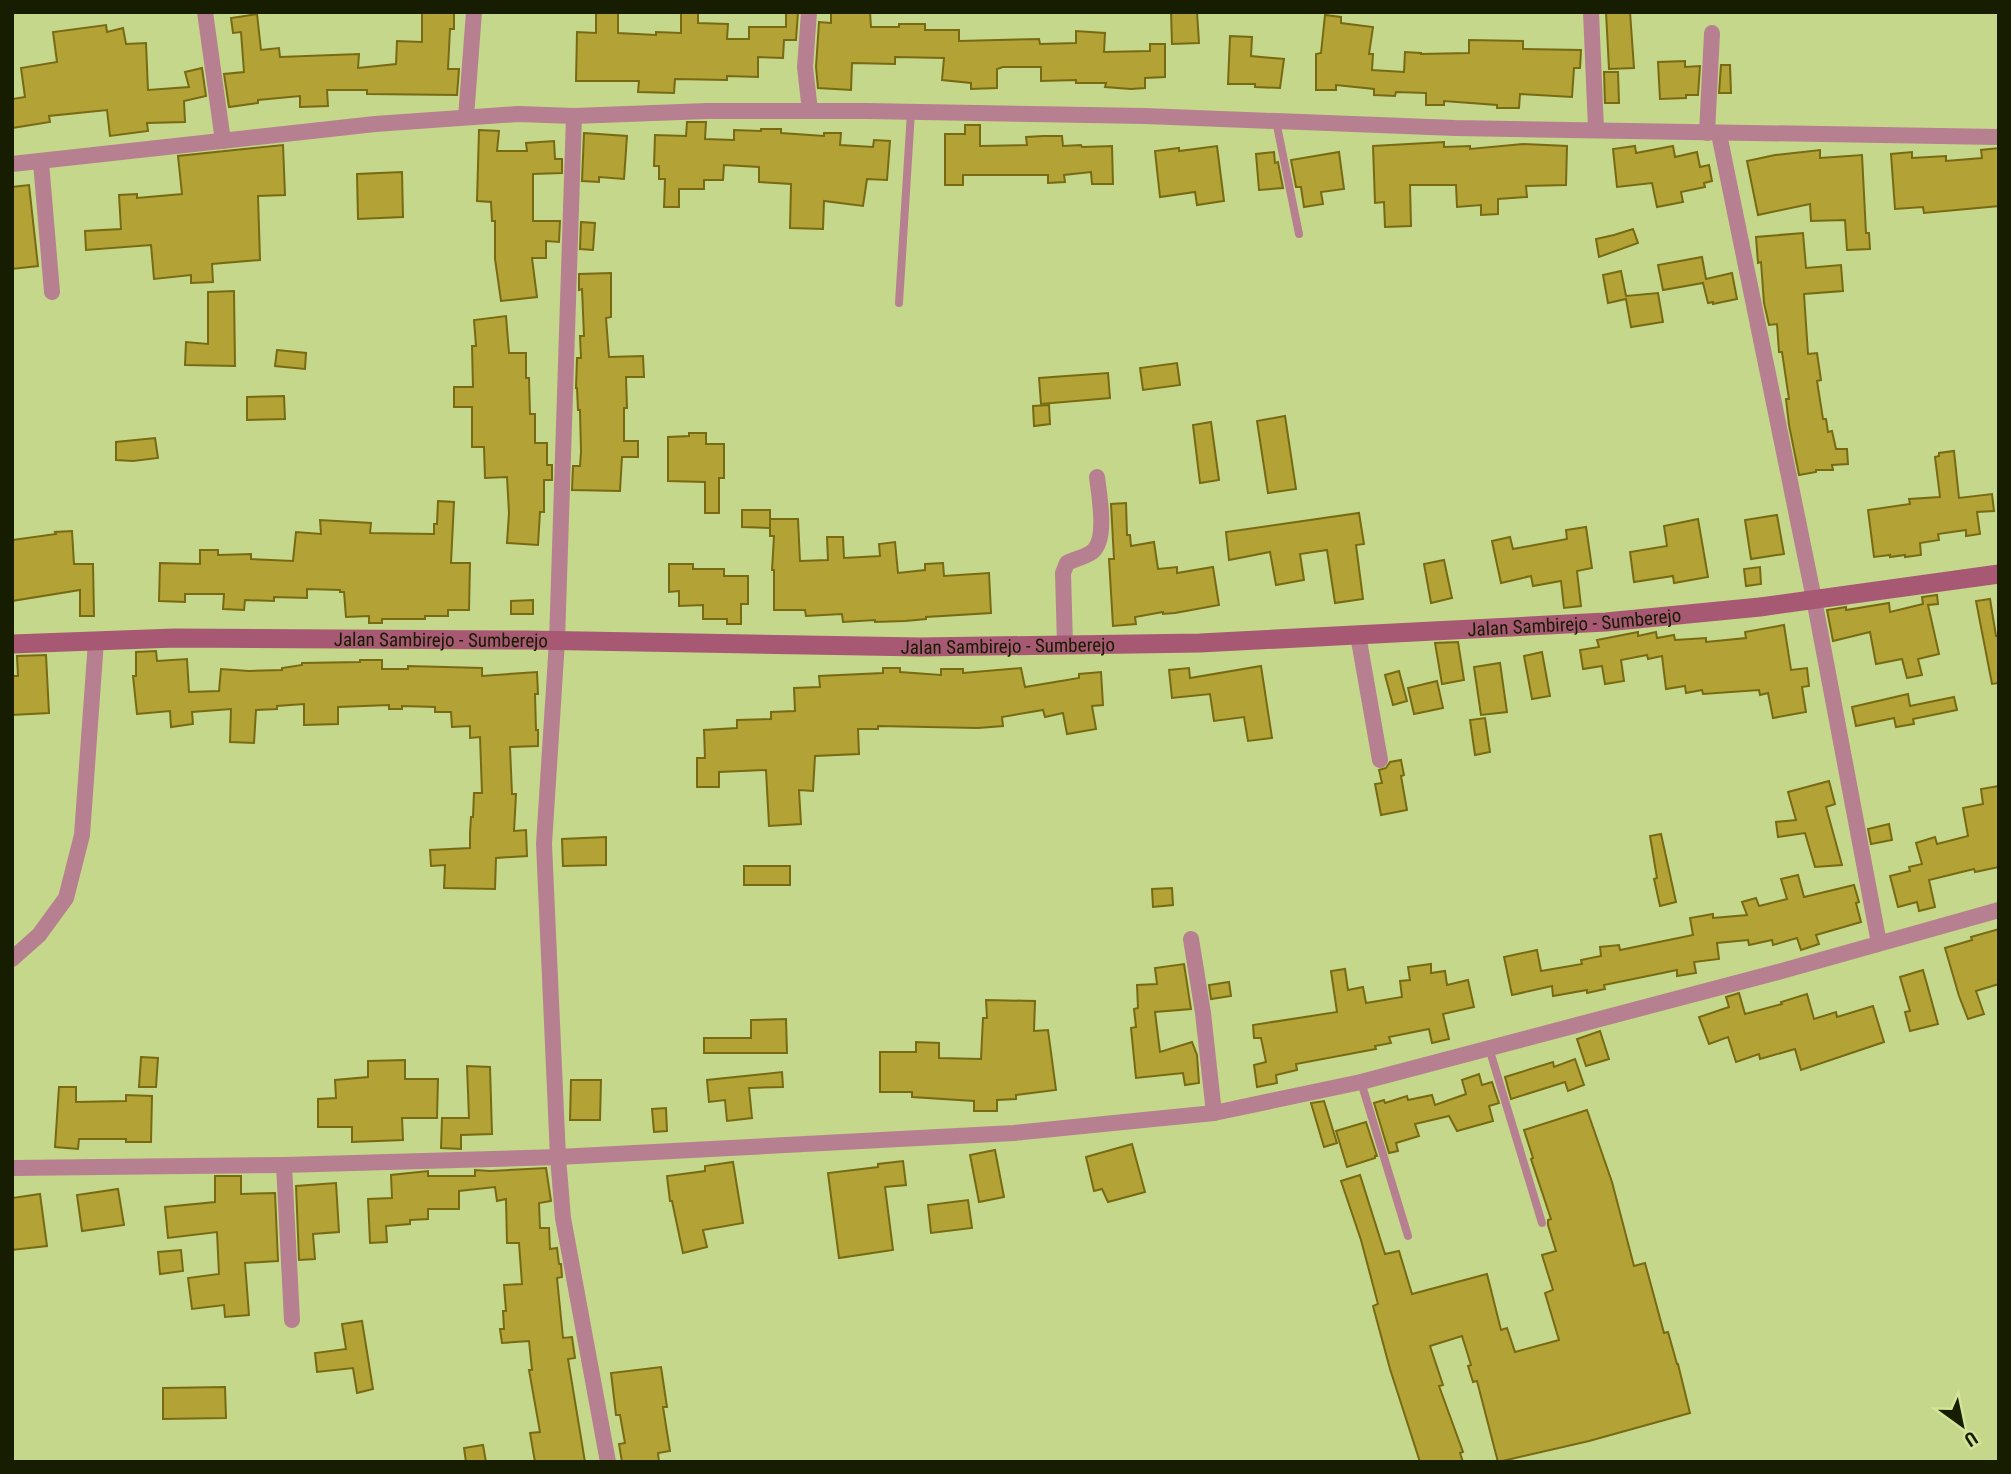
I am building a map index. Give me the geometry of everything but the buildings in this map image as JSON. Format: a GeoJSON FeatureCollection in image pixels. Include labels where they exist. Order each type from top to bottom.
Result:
{"type":"FeatureCollection","features":[{"type":"Feature","properties":{"kind":"main road","name":"Jalan Sambirejo - Sumberejo"},"geometry":{"type":"LineString","coordinates":[[12,644],[175,638],[921,647],[1200,643],[1606,622],[1760,607],[1999,574]]}},
{"type":"Feature","properties":{"kind":"street"},"geometry":{"type":"LineString","coordinates":[[205,12],[223,141]]}},
{"type":"Feature","properties":{"kind":"street"},"geometry":{"type":"LineString","coordinates":[[466,117],[474,12]]}},
{"type":"Feature","properties":{"kind":"street"},"geometry":{"type":"LineString","coordinates":[[809,12],[805,67],[810,111]]}},
{"type":"Feature","properties":{"kind":"street"},"geometry":{"type":"LineString","coordinates":[[1591,12],[1597,130]]}},
{"type":"Feature","properties":{"kind":"street"},"geometry":{"type":"LineString","coordinates":[[1712,33],[1713,134],[1814,600],[1879,943]]}},
{"type":"Feature","properties":{"kind":"street"},"geometry":{"type":"LineString","coordinates":[[12,164],[375,124],[466,117],[707,111],[1145,116],[1455,128],[1999,137]]}},
{"type":"Feature","properties":{"kind":"street"},"geometry":{"type":"LineString","coordinates":[[574,116],[556,641],[544,844],[563,1217],[608,1462]]}},
{"type":"Feature","properties":{"kind":"street"},"geometry":{"type":"LineString","coordinates":[[41,162],[52,292]]}},
{"type":"Feature","properties":{"kind":"street"},"geometry":{"type":"LineString","coordinates":[[1065,645],[1064,569],[1070,561],[1091,553],[1099,542],[1101,512],[1097,477]]}},
{"type":"Feature","properties":{"kind":"street"},"geometry":{"type":"LineString","coordinates":[[1358,635],[1380,760]]}},
{"type":"Feature","properties":{"kind":"street"},"geometry":{"type":"LineString","coordinates":[[12,959],[39,935],[66,898],[82,835],[96,641]]}},
{"type":"Feature","properties":{"kind":"street"},"geometry":{"type":"LineString","coordinates":[[12,1168],[284,1165],[558,1157],[1014,1133],[1214,1113],[1361,1082],[1778,972],[1999,910]]}},
{"type":"Feature","properties":{"kind":"street"},"geometry":{"type":"LineString","coordinates":[[1191,939],[1203,1013],[1214,1113]]}},
{"type":"Feature","properties":{"kind":"street"},"geometry":{"type":"LineString","coordinates":[[284,1165],[292,1320]]}},
{"type":"Feature","properties":{"kind":"lane"},"geometry":{"type":"LineString","coordinates":[[900,303],[911,112]]}},
{"type":"Feature","properties":{"kind":"lane"},"geometry":{"type":"LineString","coordinates":[[1276,121],[1299,234]]}},
{"type":"Feature","properties":{"kind":"lane"},"geometry":{"type":"LineString","coordinates":[[1489,1048],[1542,1223]]}},
{"type":"Feature","properties":{"kind":"lane"},"geometry":{"type":"LineString","coordinates":[[1361,1082],[1408,1236]]}}]}
